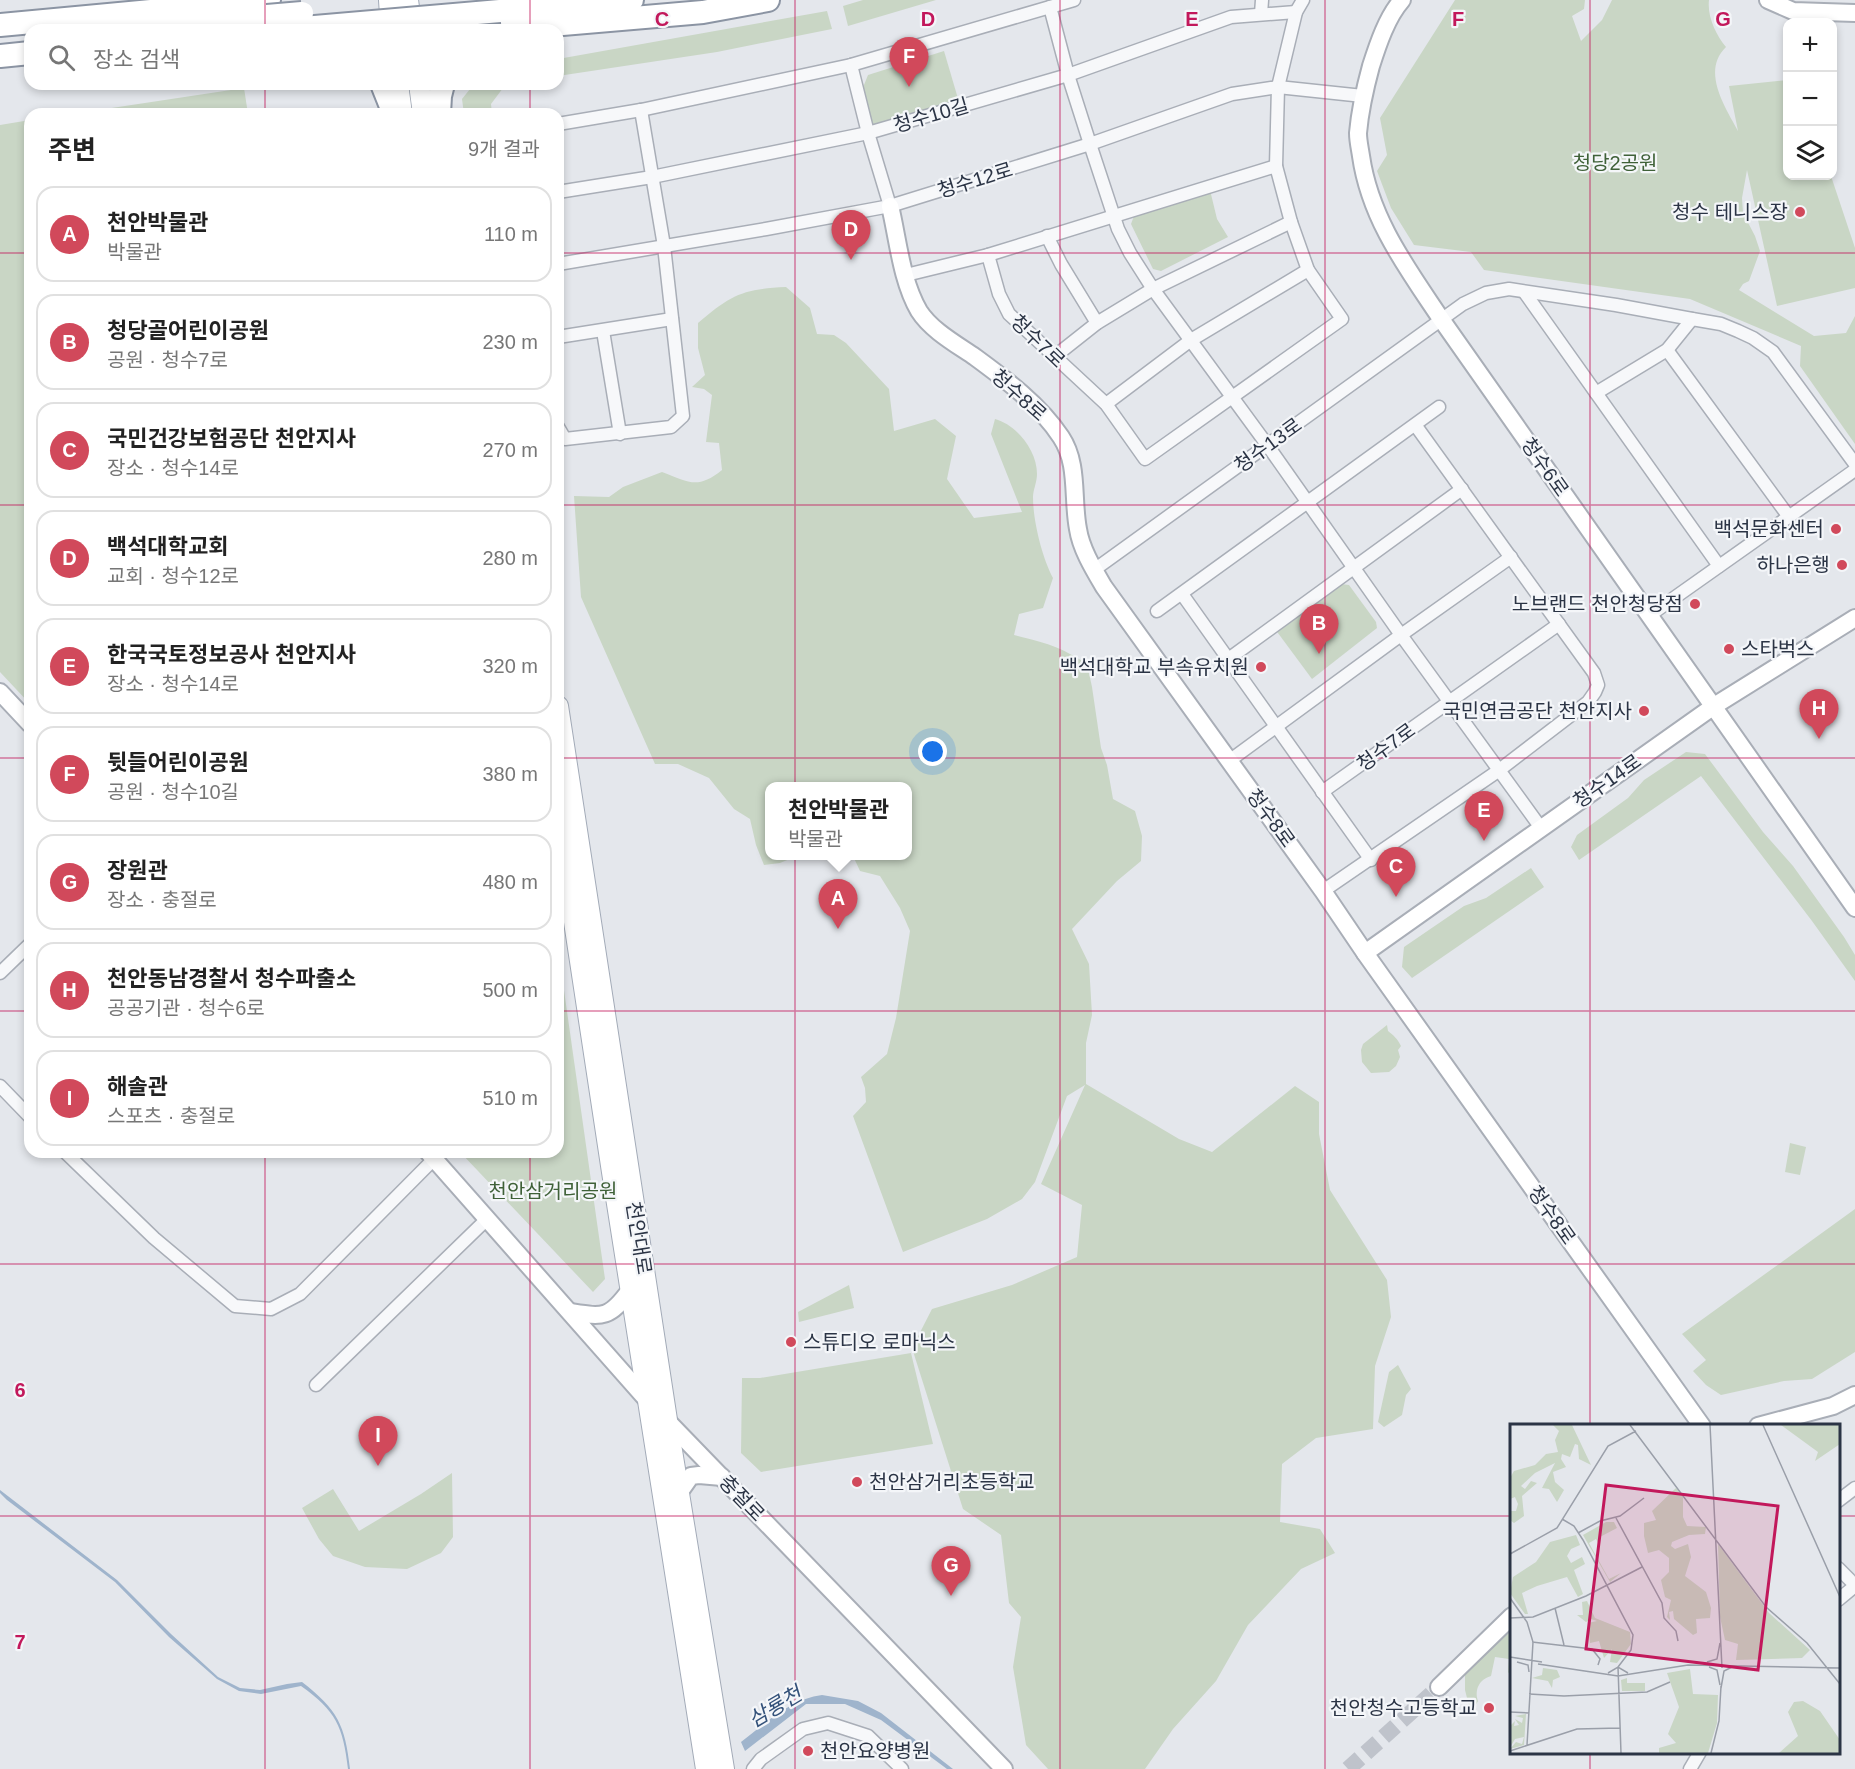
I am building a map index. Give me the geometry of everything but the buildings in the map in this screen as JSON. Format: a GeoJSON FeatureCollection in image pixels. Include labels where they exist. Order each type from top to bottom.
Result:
{"type":"FeatureCollection","features":[{"type":"Feature","properties":{"kind":"highway"},"geometry":{"type":"LineString","coordinates":[[180,24],[459,0]]}},
{"type":"Feature","properties":{"kind":"highway"},"geometry":{"type":"LineString","coordinates":[[471,0],[472,17],[480,24],[592,21],[704,12],[768,0]]}},
{"type":"Feature","properties":{"kind":"highway"},"geometry":{"type":"LineString","coordinates":[[27,24],[272,15],[495,24],[632,0]]}},
{"type":"Feature","properties":{"kind":"highway"},"geometry":{"type":"LineString","coordinates":[[564,26],[592,21]]}},
{"type":"Feature","properties":{"kind":"highway"},"geometry":{"type":"LineString","coordinates":[[0,25],[24,24]]}},
{"type":"Feature","properties":{"kind":"highway"},"geometry":{"type":"LineString","coordinates":[[0,41],[24,39]]}},
{"type":"Feature","properties":{"kind":"highway"},"geometry":{"type":"LineString","coordinates":[[0,56],[24,54]]}},
{"type":"Feature","properties":{"kind":"highway"},"geometry":{"type":"LineString","coordinates":[[0,71],[24,69]]}},
{"type":"Feature","properties":{"kind":"highway"},"geometry":{"type":"LineString","coordinates":[[384,90],[392,108]]}},
{"type":"Feature","properties":{"kind":"highway"},"geometry":{"type":"LineString","coordinates":[[439,108],[442,90]]}},
{"type":"Feature","properties":{"kind":"main road"},"geometry":{"type":"LineString","coordinates":[[389,0],[391,24]]}},
{"type":"Feature","properties":{"kind":"main road"},"geometry":{"type":"LineString","coordinates":[[408,0],[411,24]]}},
{"type":"Feature","properties":{"kind":"main road"},"geometry":{"type":"LineString","coordinates":[[399,90],[401,108]]}},
{"type":"Feature","properties":{"kind":"main road"},"geometry":{"type":"LineString","coordinates":[[420,90],[422,108]]}},
{"type":"Feature","properties":{"kind":"main road","name":"천안대로"},"geometry":{"type":"LineString","coordinates":[[564,745],[667,1420],[724,1769]]}},
{"type":"Feature","properties":{"kind":"main road","name":"천안대로"},"geometry":{"type":"LineString","coordinates":[[564,856],[706,1769]]}},
{"type":"Feature","properties":{"kind":"street"},"geometry":{"type":"LineString","coordinates":[[564,123],[641,110],[851,64],[1074,0]]}},
{"type":"Feature","properties":{"kind":"street"},"geometry":{"type":"LineString","coordinates":[[1261,14],[1263,0]]}},
{"type":"Feature","properties":{"kind":"street"},"geometry":{"type":"LineString","coordinates":[[1231,397],[1342,319],[1308,270],[1291,222],[1276,166],[1278,87],[1296,12],[1303,0]]}},
{"type":"Feature","properties":{"kind":"street","name":"청수6로"},"geometry":{"type":"LineString","coordinates":[[1402,0],[1396,7],[1376,51],[1362,96],[1358,136],[1363,174],[1375,211],[1387,237],[1441,319],[1855,908]]}},
{"type":"Feature","properties":{"kind":"street"},"geometry":{"type":"LineString","coordinates":[[1768,0],[1793,10],[1855,13]]}},
{"type":"Feature","properties":{"kind":"street"},"geometry":{"type":"LineString","coordinates":[[1050,7],[1090,144],[1114,216],[1130,253],[1153,289],[1541,828]]}},
{"type":"Feature","properties":{"kind":"street","name":"청수10길"},"geometry":{"type":"LineString","coordinates":[[564,191],[652,177],[868,133],[1068,75],[1232,17],[1296,12]]}},
{"type":"Feature","properties":{"kind":"street"},"geometry":{"type":"LineString","coordinates":[[851,64],[868,133],[890,206]]}},
{"type":"Feature","properties":{"kind":"street","name":"청수12로"},"geometry":{"type":"LineString","coordinates":[[564,263],[890,206],[1090,144],[1232,94],[1278,87],[1362,96]]}},
{"type":"Feature","properties":{"kind":"street"},"geometry":{"type":"LineString","coordinates":[[564,437],[620,434],[671,427],[683,416],[664,246],[641,110]]}},
{"type":"Feature","properties":{"kind":"street"},"geometry":{"type":"LineString","coordinates":[[906,275],[988,255],[1276,166]]}},
{"type":"Feature","properties":{"kind":"street","name":"청수8로"},"geometry":{"type":"LineString","coordinates":[[890,206],[906,275],[919,312],[936,329],[996,372],[1046,417],[1060,436],[1071,454],[1078,531],[1094,570],[1104,587],[1701,1424]]}},
{"type":"Feature","properties":{"kind":"street"},"geometry":{"type":"LineString","coordinates":[[1054,357],[1097,323],[1153,289],[1291,222]]}},
{"type":"Feature","properties":{"kind":"street"},"geometry":{"type":"LineString","coordinates":[[1047,236],[1061,264],[1097,323]]}},
{"type":"Feature","properties":{"kind":"street","name":"청수7로"},"geometry":{"type":"LineString","coordinates":[[988,255],[999,294],[1009,314],[1106,404],[1145,459],[1231,397]]}},
{"type":"Feature","properties":{"kind":"street"},"geometry":{"type":"LineString","coordinates":[[1106,404],[1191,340],[1308,270]]}},
{"type":"Feature","properties":{"kind":"street"},"geometry":{"type":"LineString","coordinates":[[1441,319],[1463,304],[1486,293],[1509,289],[1720,324],[1753,338],[1773,352],[1855,464]]}},
{"type":"Feature","properties":{"kind":"street"},"geometry":{"type":"LineString","coordinates":[[1525,293],[1719,566]]}},
{"type":"Feature","properties":{"kind":"street"},"geometry":{"type":"LineString","coordinates":[[564,337],[672,319]]}},
{"type":"Feature","properties":{"kind":"street","name":"청수13로"},"geometry":{"type":"LineString","coordinates":[[1094,570],[1441,319]]}},
{"type":"Feature","properties":{"kind":"street"},"geometry":{"type":"LineString","coordinates":[[1596,393],[1667,350],[1692,319]]}},
{"type":"Feature","properties":{"kind":"street"},"geometry":{"type":"LineString","coordinates":[[603,331],[620,434]]}},
{"type":"Feature","properties":{"kind":"street"},"geometry":{"type":"LineString","coordinates":[[1667,350],[1789,517]]}},
{"type":"Feature","properties":{"kind":"street"},"geometry":{"type":"LineString","coordinates":[[1157,611],[1416,426],[1439,407]]}},
{"type":"Feature","properties":{"kind":"street"},"geometry":{"type":"LineString","coordinates":[[1323,891],[1498,771],[1588,702],[1598,685],[1594,673],[1416,426]]}},
{"type":"Feature","properties":{"kind":"street"},"geometry":{"type":"LineString","coordinates":[[1650,615],[1855,470]]}},
{"type":"Feature","properties":{"kind":"street"},"geometry":{"type":"LineString","coordinates":[[1227,660],[1462,489]]}},
{"type":"Feature","properties":{"kind":"street"},"geometry":{"type":"LineString","coordinates":[[1229,761],[1511,558]]}},
{"type":"Feature","properties":{"kind":"street"},"geometry":{"type":"LineString","coordinates":[[1182,594],[1371,860]]}},
{"type":"Feature","properties":{"kind":"street","name":"청수14로"},"geometry":{"type":"LineString","coordinates":[[1365,953],[1714,706],[1855,618]]}},
{"type":"Feature","properties":{"kind":"street","name":"청수7로"},"geometry":{"type":"LineString","coordinates":[[1322,792],[1559,624]]}},
{"type":"Feature","properties":{"kind":"street"},"geometry":{"type":"LineString","coordinates":[[0,692],[24,718]]}},
{"type":"Feature","properties":{"kind":"street"},"geometry":{"type":"LineString","coordinates":[[0,974],[24,950]]}},
{"type":"Feature","properties":{"kind":"street"},"geometry":{"type":"LineString","coordinates":[[0,1086],[24,1111]]}},
{"type":"Feature","properties":{"kind":"street"},"geometry":{"type":"LineString","coordinates":[[71,1158],[154,1238],[235,1306],[271,1309],[300,1294],[429,1158]]}},
{"type":"Feature","properties":{"kind":"street","name":"충절로"},"geometry":{"type":"LineString","coordinates":[[433,1158],[647,1400],[1004,1769]]}},
{"type":"Feature","properties":{"kind":"street"},"geometry":{"type":"LineString","coordinates":[[316,1385],[488,1220]]}},
{"type":"Feature","properties":{"kind":"street"},"geometry":{"type":"LineString","coordinates":[[570,1312],[603,1316],[618,1306],[630,1290]]}},
{"type":"Feature","properties":{"kind":"street"},"geometry":{"type":"LineString","coordinates":[[1762,1424],[1833,1406],[1855,1395]]}},
{"type":"Feature","properties":{"kind":"street"},"geometry":{"type":"LineString","coordinates":[[679,1493],[691,1476],[722,1478]]}},
{"type":"Feature","properties":{"kind":"street"},"geometry":{"type":"LineString","coordinates":[[1840,1501],[1855,1488]]}},
{"type":"Feature","properties":{"kind":"street"},"geometry":{"type":"LineString","coordinates":[[1840,1569],[1855,1585],[1840,1599]]}},
{"type":"Feature","properties":{"kind":"street"},"geometry":{"type":"LineString","coordinates":[[1439,1687],[1510,1618]]}},
{"type":"Feature","properties":{"kind":"street"},"geometry":{"type":"LineString","coordinates":[[753,1769],[761,1759],[803,1729],[828,1723],[868,1736],[902,1769]]}},
{"type":"Feature","properties":{"kind":"street"},"geometry":{"type":"LineString","coordinates":[[1690,1769],[1699,1754]]}},
{"type":"Feature","properties":{"kind":"green space"},"geometry":{"type":"Polygon","coordinates":[[[863,0],[936,0],[848,26],[843,6],[863,0]]]}},
{"type":"Feature","properties":{"kind":"green space","name":"청당2공원"},"geometry":{"type":"Polygon","coordinates":[[[1455,0],[1585,0],[1584,9],[1572,16],[1581,41],[1602,20],[1612,0],[1709,0],[1709,12],[1713,25],[1726,47],[1719,57],[1715,78],[1722,100],[1738,131],[1729,86],[1783,80],[1783,180],[1832,180],[1855,248],[1855,288],[1777,306],[1747,170],[1742,198],[1743,213],[1760,251],[1749,281],[1739,290],[1814,336],[1846,333],[1855,316],[1855,444],[1800,366],[1801,346],[1690,299],[1484,270],[1471,252],[1414,245],[1391,208],[1377,171],[1387,155],[1380,118],[1455,0]]]}},
{"type":"Feature","properties":{"kind":"green space"},"geometry":{"type":"Polygon","coordinates":[[[827,11],[832,29],[717,52],[564,75],[564,58],[827,11]]]}},
{"type":"Feature","properties":{"kind":"green space"},"geometry":{"type":"Polygon","coordinates":[[[944,51],[959,102],[876,126],[871,124],[862,90],[868,75],[944,51]]]}},
{"type":"Feature","properties":{"kind":"green space"},"geometry":{"type":"Polygon","coordinates":[[[231,90],[244,90],[247,108],[112,108],[231,90]]]}},
{"type":"Feature","properties":{"kind":"green space"},"geometry":{"type":"Polygon","coordinates":[[[469,90],[502,90],[491,104],[491,108],[463,108],[462,99],[469,90]]]}},
{"type":"Feature","properties":{"kind":"green space"},"geometry":{"type":"Polygon","coordinates":[[[24,121],[24,698],[0,672],[0,125],[24,121]]]}},
{"type":"Feature","properties":{"kind":"green space"},"geometry":{"type":"Polygon","coordinates":[[[1210,190],[1217,219],[1228,237],[1161,271],[1153,269],[1131,224],[1134,216],[1210,190]]]}},
{"type":"Feature","properties":{"kind":"green space"},"geometry":{"type":"Polygon","coordinates":[[[786,287],[810,308],[817,334],[834,335],[846,343],[889,389],[894,431],[935,419],[956,436],[947,479],[974,518],[1022,512],[991,434],[995,419],[1018,433],[1034,457],[1037,474],[1033,497],[1036,528],[1053,578],[1043,608],[1019,614],[1014,635],[1052,646],[1087,664],[1101,748],[1107,765],[1113,799],[1135,811],[1142,836],[1141,861],[1117,881],[1072,929],[1089,964],[1092,1015],[1086,1043],[1086,1084],[1179,1139],[1212,1152],[1295,1086],[1319,1102],[1319,1134],[1330,1190],[1387,1280],[1391,1317],[1375,1366],[1373,1429],[1316,1438],[1282,1464],[1280,1522],[1320,1529],[1335,1553],[1301,1569],[1248,1625],[1216,1681],[1173,1729],[1145,1769],[1048,1769],[1026,1745],[1013,1667],[1021,1617],[1009,1603],[1001,1535],[963,1509],[912,1348],[932,1309],[1012,1285],[1077,1257],[1082,1205],[1041,1184],[1085,1085],[1067,1096],[1035,1182],[1022,1199],[987,1219],[903,1252],[853,1116],[866,1102],[861,1077],[887,1054],[896,1018],[910,931],[900,908],[880,876],[860,871],[855,860],[912,860],[912,782],[765,782],[765,860],[787,860],[764,865],[756,845],[750,819],[734,809],[709,778],[678,764],[655,764],[581,597],[574,496],[609,497],[623,487],[662,472],[686,481],[699,482],[722,470],[719,443],[706,442],[712,395],[704,389],[692,387],[705,375],[698,348],[698,323],[719,306],[738,295],[786,287]]]}},
{"type":"Feature","properties":{"kind":"green space"},"geometry":{"type":"Polygon","coordinates":[[[1341,584],[1349,585],[1376,622],[1377,628],[1312,679],[1275,629],[1341,584]]]}},
{"type":"Feature","properties":{"kind":"green space"},"geometry":{"type":"Polygon","coordinates":[[[1686,752],[1705,754],[1763,832],[1793,866],[1855,955],[1855,981],[1701,776],[1579,860],[1571,847],[1577,835],[1628,798],[1644,780],[1686,752]]]}},
{"type":"Feature","properties":{"kind":"green space"},"geometry":{"type":"Polygon","coordinates":[[[1531,868],[1544,887],[1412,978],[1402,967],[1404,947],[1464,906],[1486,898],[1531,868]]]}},
{"type":"Feature","properties":{"kind":"green space","name":"천안삼거리공원"},"geometry":{"type":"Polygon","coordinates":[[[564,990],[605,1279],[593,1292],[466,1158],[564,1158],[564,990]]]}},
{"type":"Feature","properties":{"kind":"green space"},"geometry":{"type":"Polygon","coordinates":[[[1387,1025],[1388,1031],[1401,1046],[1398,1050],[1400,1057],[1396,1066],[1389,1072],[1371,1073],[1362,1062],[1363,1044],[1387,1025]]]}},
{"type":"Feature","properties":{"kind":"green space"},"geometry":{"type":"Polygon","coordinates":[[[1790,1143],[1806,1147],[1800,1175],[1785,1172],[1790,1143]]]}},
{"type":"Feature","properties":{"kind":"green space"},"geometry":{"type":"Polygon","coordinates":[[[1855,1209],[1855,1352],[1812,1379],[1784,1381],[1721,1395],[1706,1385],[1693,1371],[1706,1360],[1682,1334],[1855,1209]]]}},
{"type":"Feature","properties":{"kind":"green space"},"geometry":{"type":"Polygon","coordinates":[[[849,1285],[854,1308],[799,1322],[798,1312],[849,1285]]]}},
{"type":"Feature","properties":{"kind":"green space"},"geometry":{"type":"Polygon","coordinates":[[[911,1353],[933,1444],[761,1472],[741,1453],[742,1378],[760,1378],[911,1353]]]}},
{"type":"Feature","properties":{"kind":"green space"},"geometry":{"type":"Polygon","coordinates":[[[1398,1365],[1411,1389],[1406,1395],[1402,1415],[1384,1427],[1378,1422],[1389,1372],[1398,1365]]]}},
{"type":"Feature","properties":{"kind":"green space"},"geometry":{"type":"Polygon","coordinates":[[[452,1473],[453,1537],[441,1553],[407,1569],[365,1567],[333,1556],[319,1539],[302,1508],[333,1489],[359,1531],[452,1473]]]}},
{"type":"Feature","properties":{"kind":"green space"},"geometry":{"type":"Polygon","coordinates":[[[1510,1627],[1510,1675],[1508,1672],[1509,1659],[1495,1657],[1491,1676],[1479,1685],[1478,1701],[1470,1710],[1465,1690],[1465,1672],[1510,1627]]]}},
{"type":"Feature","properties":{"kind":"water"},"geometry":{"type":"Polygon","coordinates":[[[0,1490],[117,1580],[218,1677],[240,1688],[260,1690],[302,1682],[324,1701],[338,1720],[345,1741],[350,1769],[348,1769],[343,1741],[336,1721],[313,1695],[301,1686],[261,1694],[239,1691],[217,1679],[169,1637],[115,1582],[7,1500],[0,1490]]]}},
{"type":"Feature","properties":{"kind":"water"},"geometry":{"type":"Polygon","coordinates":[[[822,1695],[858,1701],[881,1713],[953,1769],[947,1769],[881,1720],[845,1704],[806,1704],[745,1751],[741,1742],[769,1720],[799,1701],[822,1695]]]}},
{"type":"Feature","properties":{"kind":"tunnel"},"geometry":{"type":"LineString","coordinates":[[1348,1769],[1439,1687]]}},
{"type":"Feature","properties":{"kind":"place","name":"뒷들어린이공원"},"geometry":{"type":"Point","coordinates":[909,87]}},
{"type":"Feature","properties":{"kind":"place","name":"청수 테니스장"},"geometry":{"type":"Point","coordinates":[1800,212]}},
{"type":"Feature","properties":{"kind":"place","name":"백석대학교회"},"geometry":{"type":"Point","coordinates":[851,260]}},
{"type":"Feature","properties":{"kind":"place","name":"백석문화센터"},"geometry":{"type":"Point","coordinates":[1836,529]}},
{"type":"Feature","properties":{"kind":"place","name":"하나은행"},"geometry":{"type":"Point","coordinates":[1842,565]}},
{"type":"Feature","properties":{"kind":"place","name":"노브랜드 천안청당점"},"geometry":{"type":"Point","coordinates":[1695,604]}},
{"type":"Feature","properties":{"kind":"place","name":"스타벅스"},"geometry":{"type":"Point","coordinates":[1729,649]}},
{"type":"Feature","properties":{"kind":"place","name":"청당골어린이공원"},"geometry":{"type":"Point","coordinates":[1319,654]}},
{"type":"Feature","properties":{"kind":"place","name":"백석대학교 부속유치원"},"geometry":{"type":"Point","coordinates":[1261,667]}},
{"type":"Feature","properties":{"kind":"place","name":"국민연금공단 천안지사"},"geometry":{"type":"Point","coordinates":[1644,711]}},
{"type":"Feature","properties":{"kind":"place","name":"천안동남경찰서 청수파출소"},"geometry":{"type":"Point","coordinates":[1819,739]}},
{"type":"Feature","properties":{"kind":"place","name":"한국국토정보공사 천안지사"},"geometry":{"type":"Point","coordinates":[1484,841]}},
{"type":"Feature","properties":{"kind":"place","name":"국민건강보험공단 천안지사"},"geometry":{"type":"Point","coordinates":[1396,897]}},
{"type":"Feature","properties":{"kind":"place","name":"천안박물관"},"geometry":{"type":"Point","coordinates":[838,929]}},
{"type":"Feature","properties":{"kind":"place","name":"스튜디오 로마닉스"},"geometry":{"type":"Point","coordinates":[791,1342]}},
{"type":"Feature","properties":{"kind":"place","name":"해솔관"},"geometry":{"type":"Point","coordinates":[378,1466]}},
{"type":"Feature","properties":{"kind":"place","name":"천안삼거리초등학교"},"geometry":{"type":"Point","coordinates":[857,1482]}},
{"type":"Feature","properties":{"kind":"place","name":"장원관"},"geometry":{"type":"Point","coordinates":[951,1596]}},
{"type":"Feature","properties":{"kind":"place","name":"천안청수고등학교"},"geometry":{"type":"Point","coordinates":[1489,1708]}},
{"type":"Feature","properties":{"kind":"place","name":"천안요양병원"},"geometry":{"type":"Point","coordinates":[808,1751]}},
{"type":"Feature","properties":{"kind":"water label","name":"삼룡천"},"geometry":{"type":"Point","coordinates":[775,1707]}}]}
